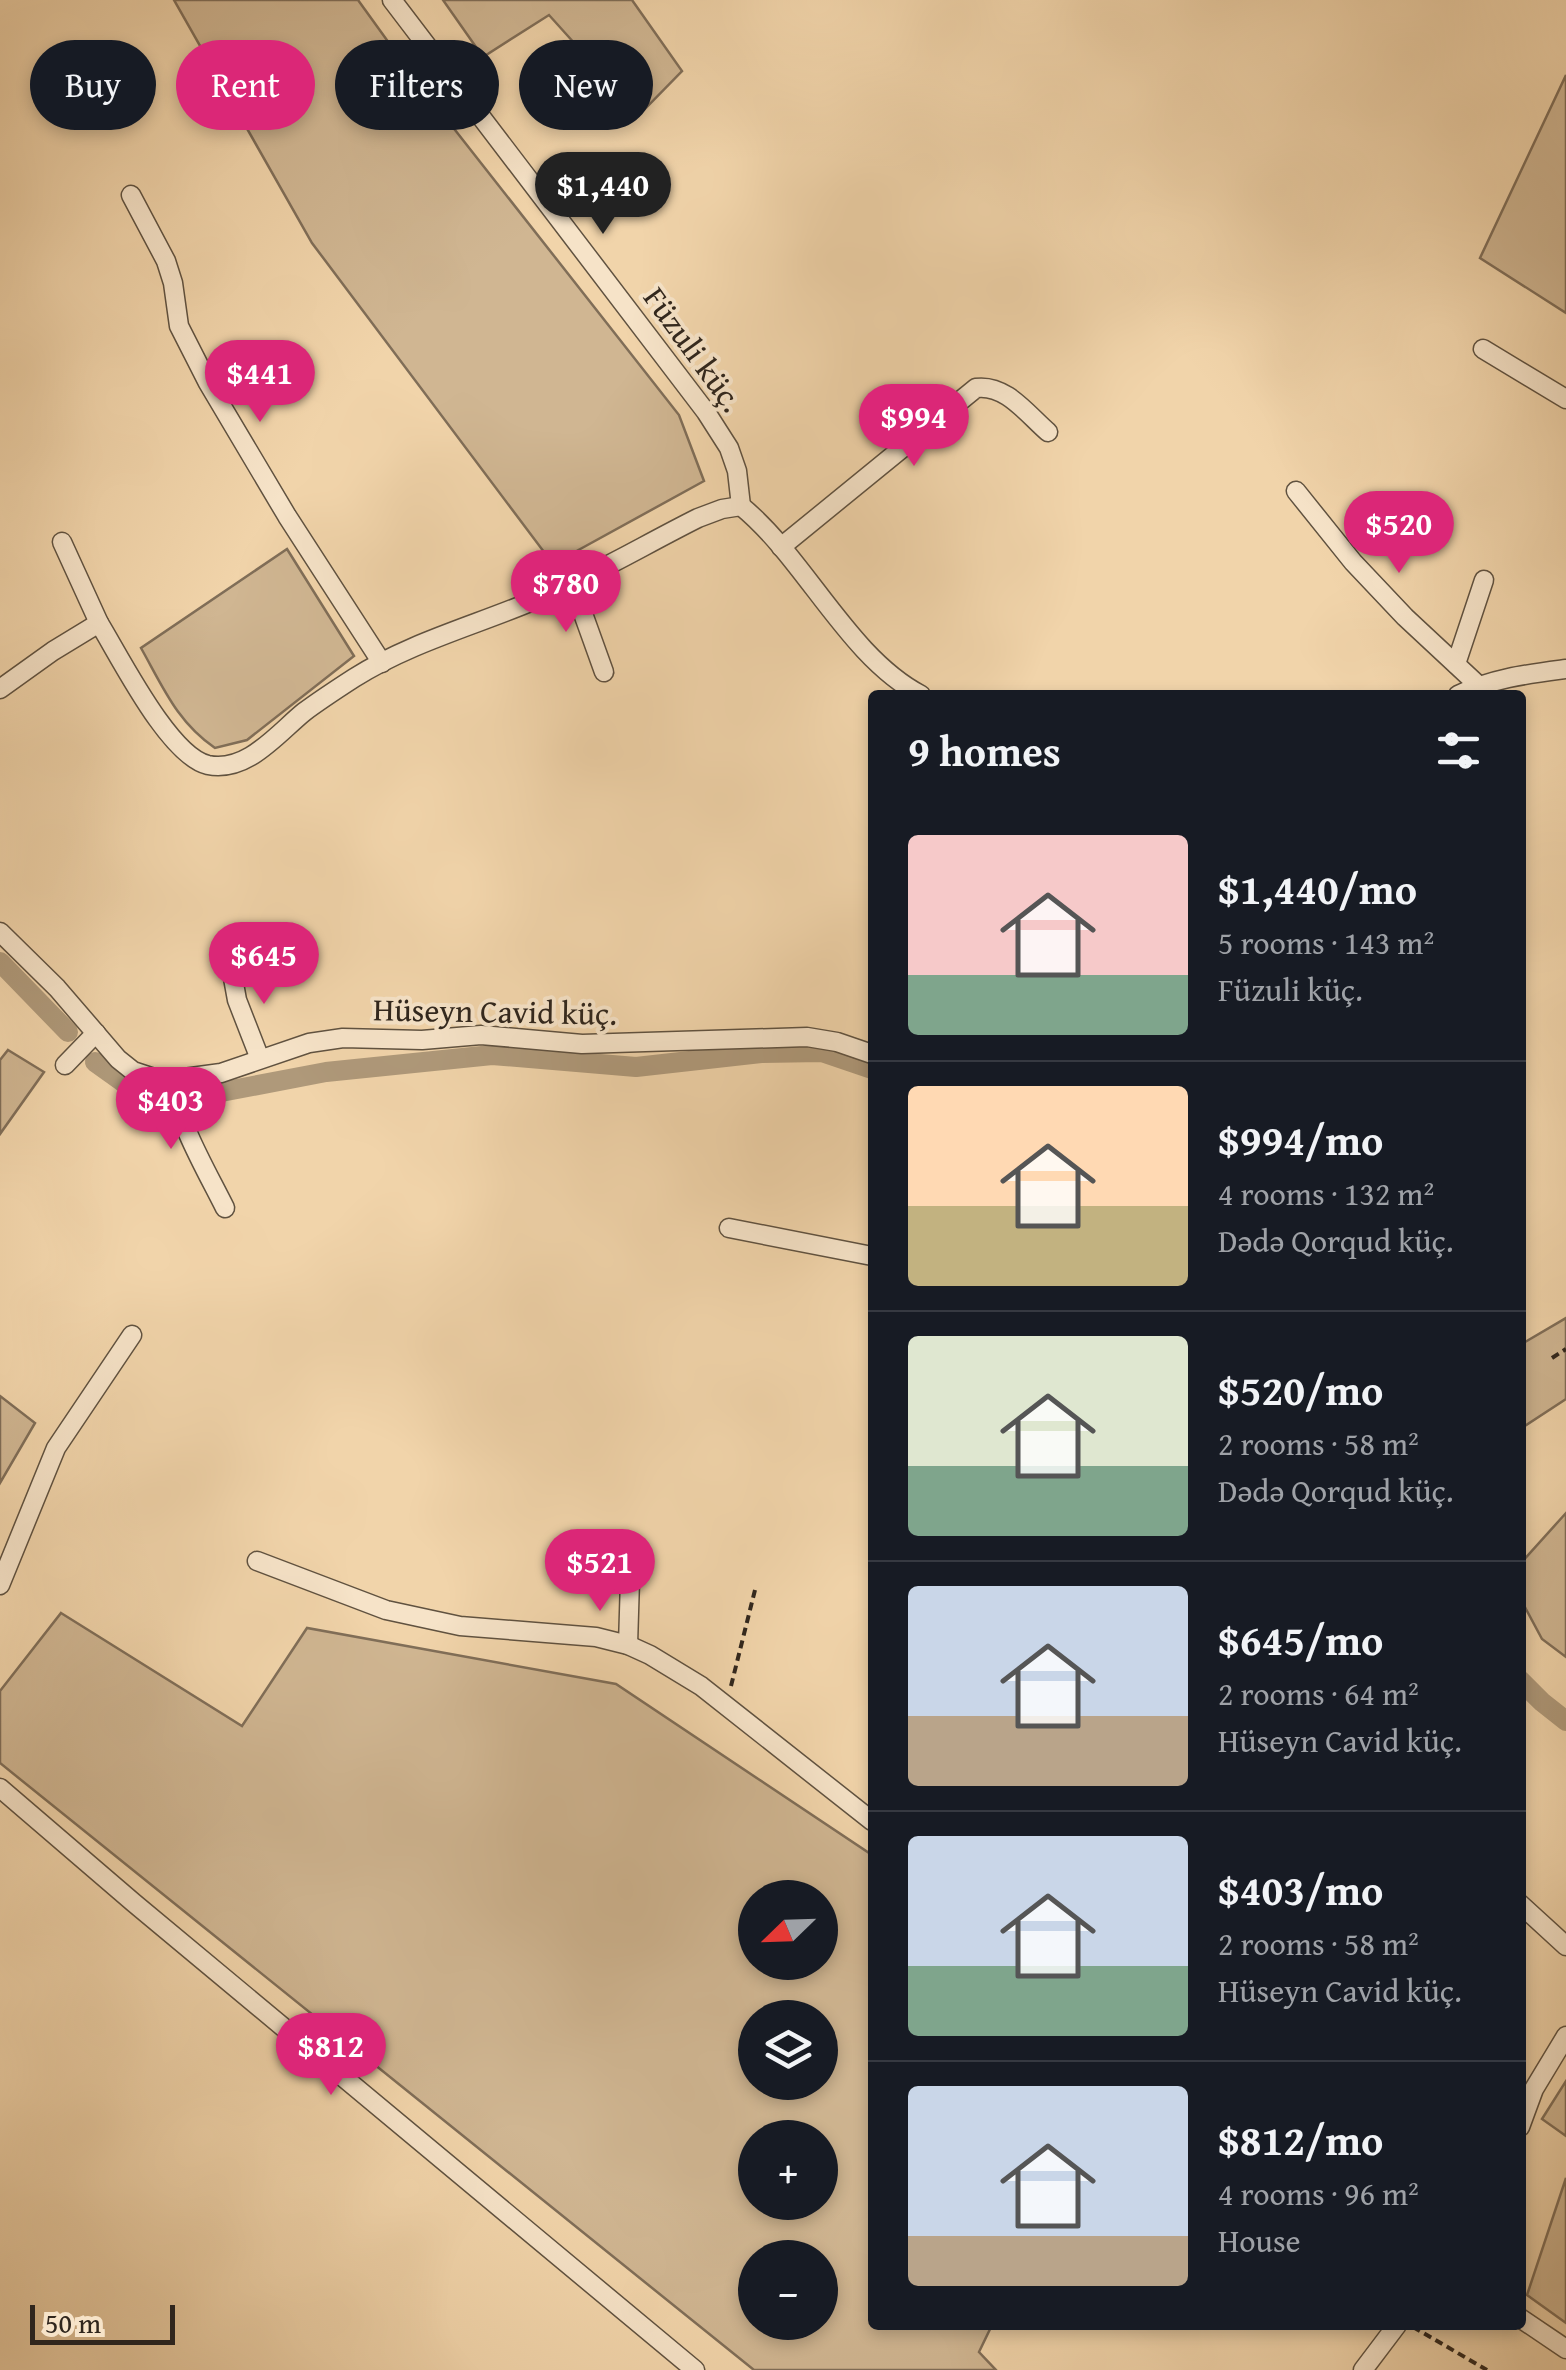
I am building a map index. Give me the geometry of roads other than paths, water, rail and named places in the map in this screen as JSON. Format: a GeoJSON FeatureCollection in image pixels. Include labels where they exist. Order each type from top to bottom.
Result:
{"type":"FeatureCollection","features":[{"type":"Feature","properties":{"kind":"street","name":"Füzuli küç."},"geometry":{"type":"LineString","coordinates":[[392,0],[706,412],[729,448],[738,472],[741,506]]}},
{"type":"Feature","properties":{"kind":"street"},"geometry":{"type":"LineString","coordinates":[[131,195],[166,261],[174,284],[179,326],[208,384],[286,516],[382,663]]}},
{"type":"Feature","properties":{"kind":"street"},"geometry":{"type":"LineString","coordinates":[[1483,349],[1566,399]]}},
{"type":"Feature","properties":{"kind":"street"},"geometry":{"type":"LineString","coordinates":[[781,547],[976,388],[991,386],[1008,396],[1048,432]]}},
{"type":"Feature","properties":{"kind":"street"},"geometry":{"type":"LineString","coordinates":[[1296,492],[1353,562],[1478,685]]}},
{"type":"Feature","properties":{"kind":"street"},"geometry":{"type":"LineString","coordinates":[[62,542],[99,622],[163,728],[188,756],[206,764],[225,766],[250,756],[307,710],[382,663],[572,583],[698,518],[741,506],[781,547],[873,659],[914,690]]}},
{"type":"Feature","properties":{"kind":"street"},"geometry":{"type":"LineString","coordinates":[[1456,664],[1484,580]]}},
{"type":"Feature","properties":{"kind":"street"},"geometry":{"type":"LineString","coordinates":[[572,583],[604,672]]}},
{"type":"Feature","properties":{"kind":"street"},"geometry":{"type":"LineString","coordinates":[[0,689],[99,622]]}},
{"type":"Feature","properties":{"kind":"street"},"geometry":{"type":"LineString","coordinates":[[1468,690],[1503,678],[1566,669]]}},
{"type":"Feature","properties":{"kind":"street","name":"Hüseyn Cavid küç."},"geometry":{"type":"LineString","coordinates":[[0,932],[57,988],[118,1059],[133,1071],[154,1078],[221,1073],[309,1043],[343,1038],[422,1040],[481,1035],[582,1044],[807,1037],[868,1053]]}},
{"type":"Feature","properties":{"kind":"street"},"geometry":{"type":"LineString","coordinates":[[231,967],[241,1014],[260,1060]]}},
{"type":"Feature","properties":{"kind":"street"},"geometry":{"type":"LineString","coordinates":[[65,1065],[96,1033]]}},
{"type":"Feature","properties":{"kind":"street"},"geometry":{"type":"LineString","coordinates":[[171,1078],[184,1126],[225,1208]]}},
{"type":"Feature","properties":{"kind":"street"},"geometry":{"type":"LineString","coordinates":[[729,1228],[868,1255]]}},
{"type":"Feature","properties":{"kind":"street"},"geometry":{"type":"LineString","coordinates":[[0,1584],[56,1448],[132,1335]]}},
{"type":"Feature","properties":{"kind":"street"},"geometry":{"type":"LineString","coordinates":[[628,1645],[631,1548]]}},
{"type":"Feature","properties":{"kind":"street"},"geometry":{"type":"LineString","coordinates":[[257,1561],[386,1610],[460,1626],[596,1638],[628,1645],[701,1686],[868,1818]]}},
{"type":"Feature","properties":{"kind":"street"},"geometry":{"type":"LineString","coordinates":[[0,1788],[695,2370]]}},
{"type":"Feature","properties":{"kind":"street"},"geometry":{"type":"LineString","coordinates":[[1526,1909],[1566,1946]]}},
{"type":"Feature","properties":{"kind":"street"},"geometry":{"type":"LineString","coordinates":[[1526,2111],[1566,2036]]}},
{"type":"Feature","properties":{"kind":"street"},"geometry":{"type":"LineString","coordinates":[[1526,2322],[1566,2348]]}},
{"type":"Feature","properties":{"kind":"street"},"geometry":{"type":"LineString","coordinates":[[1363,2370],[1393,2330]]}},
{"type":"Feature","properties":{"kind":"waterway"},"geometry":{"type":"LineString","coordinates":[[0,962],[68,1032]]}},
{"type":"Feature","properties":{"kind":"waterway"},"geometry":{"type":"LineString","coordinates":[[195,1097],[326,1072],[492,1055],[636,1067],[761,1053],[822,1052],[868,1068]]}},
{"type":"Feature","properties":{"kind":"waterway"},"geometry":{"type":"LineString","coordinates":[[95,1062],[130,1087],[159,1098]]}},
{"type":"Feature","properties":{"kind":"waterway"},"geometry":{"type":"LineString","coordinates":[[1526,1686],[1566,1721]]}}]}
